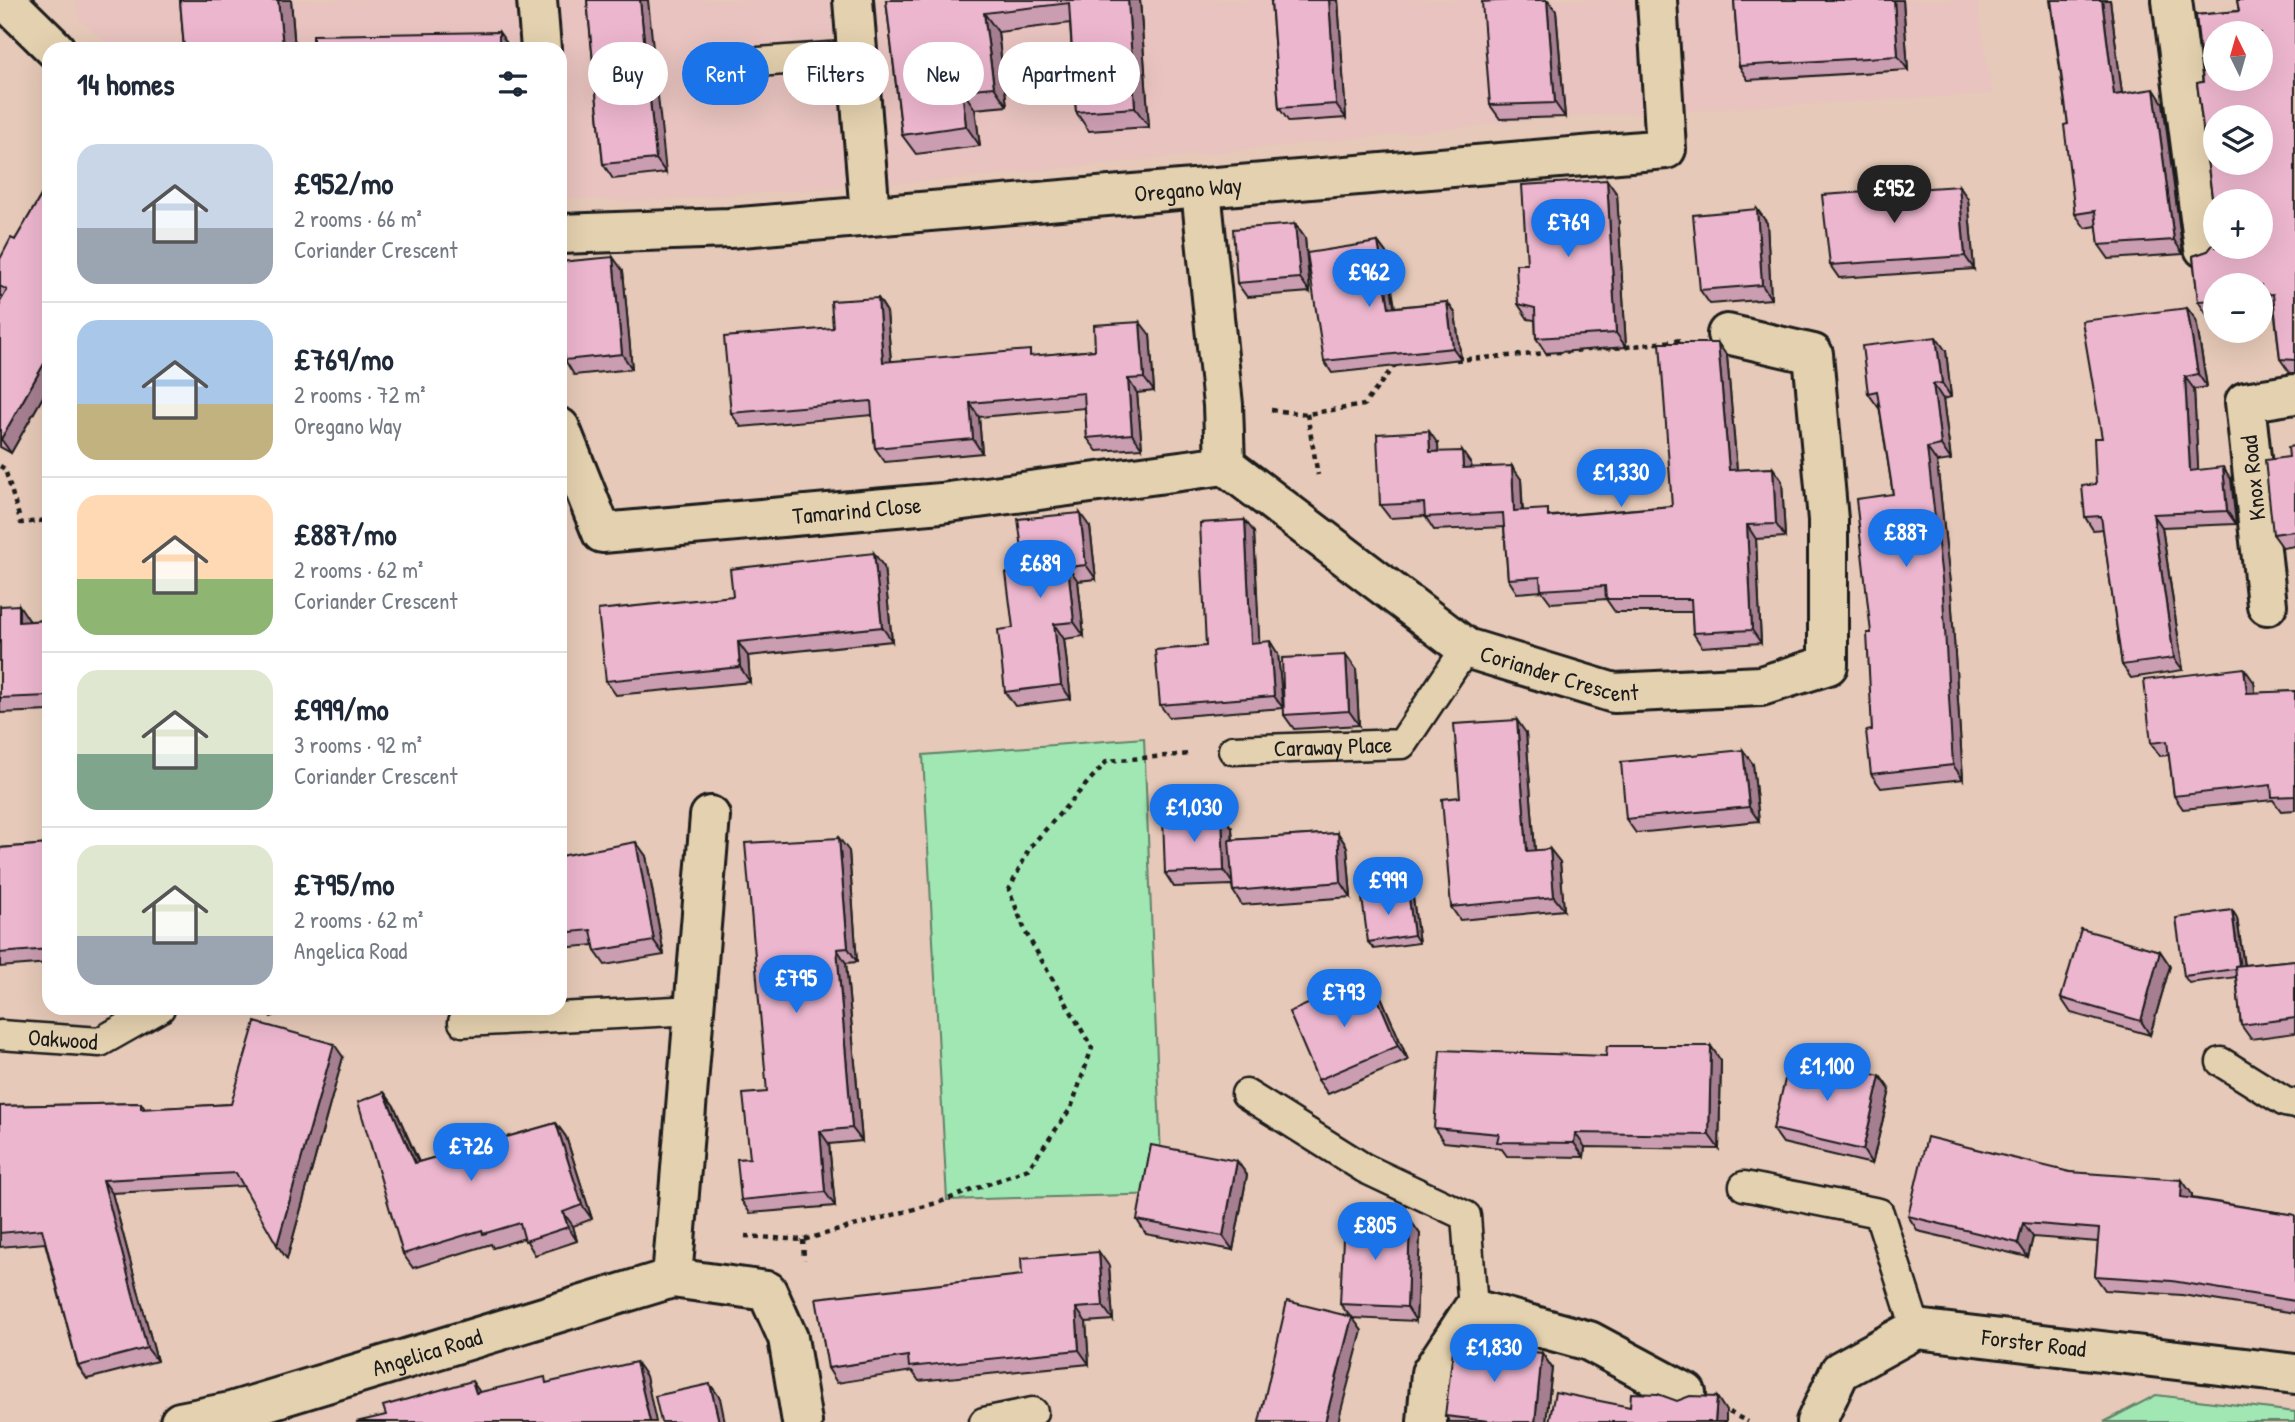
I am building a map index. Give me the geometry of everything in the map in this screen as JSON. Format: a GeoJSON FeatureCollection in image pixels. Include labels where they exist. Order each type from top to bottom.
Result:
{"type":"FeatureCollection","features":[{"type":"Feature","properties":{"kind":"street"},"geometry":{"type":"LineString","coordinates":[[5,0],[48,42]]}},
{"type":"Feature","properties":{"kind":"street"},"geometry":{"type":"LineString","coordinates":[[537,0],[540,42]]}},
{"type":"Feature","properties":{"kind":"street"},"geometry":{"type":"LineString","coordinates":[[853,0],[856,42]]}},
{"type":"Feature","properties":{"kind":"street","name":"Oregano Way"},"geometry":{"type":"LineString","coordinates":[[567,234],[729,228],[1666,149],[1657,0]]}},
{"type":"Feature","properties":{"kind":"street"},"geometry":{"type":"LineString","coordinates":[[2172,0],[2203,239]]}},
{"type":"Feature","properties":{"kind":"street"},"geometry":{"type":"LineString","coordinates":[[861,105],[870,215]]}},
{"type":"Feature","properties":{"kind":"street"},"geometry":{"type":"LineString","coordinates":[[1201,190],[1223,405],[1225,465]]}},
{"type":"Feature","properties":{"kind":"street","name":"Coriander Crescent"},"geometry":{"type":"LineString","coordinates":[[1225,465],[1466,648],[1614,693],[1761,686],[1828,665],[1828,520],[1813,354],[1727,334]]}},
{"type":"Feature","properties":{"kind":"street","name":"Knox Road"},"geometry":{"type":"LineString","coordinates":[[2267,605],[2245,402],[2295,394]]}},
{"type":"Feature","properties":{"kind":"street","name":"Tamarind Close"},"geometry":{"type":"LineString","coordinates":[[567,446],[602,533],[941,503],[1225,465]]}},
{"type":"Feature","properties":{"kind":"street"},"geometry":{"type":"LineString","coordinates":[[672,1278],[710,816]]}},
{"type":"Feature","properties":{"kind":"street","name":"Angelica Road"},"geometry":{"type":"LineString","coordinates":[[180,1422],[232,1417],[672,1278],[768,1291],[788,1338],[802,1422]]}},
{"type":"Feature","properties":{"kind":"street"},"geometry":{"type":"LineString","coordinates":[[1427,1422],[1431,1373],[1473,1309],[1590,1341],[1686,1393]]}},
{"type":"Feature","properties":{"kind":"street"},"geometry":{"type":"LineString","coordinates":[[1816,1422],[1840,1371],[1916,1329]]}},
{"type":"Feature","properties":{"kind":"street","name":"Forster Road"},"geometry":{"type":"LineString","coordinates":[[1916,1329],[2295,1374]]}},
{"type":"Feature","properties":{"kind":"lane","name":"Caraway Place"},"geometry":{"type":"LineString","coordinates":[[1234,750],[1402,744],[1466,648]]}},
{"type":"Feature","properties":{"kind":"lane"},"geometry":{"type":"LineString","coordinates":[[463,1022],[695,1010]]}},
{"type":"Feature","properties":{"kind":"lane","name":"Oakwood"},"geometry":{"type":"LineString","coordinates":[[0,1035],[100,1042],[148,1015]]}},
{"type":"Feature","properties":{"kind":"lane"},"geometry":{"type":"LineString","coordinates":[[2221,1062],[2285,1102],[2295,1104]]}},
{"type":"Feature","properties":{"kind":"lane"},"geometry":{"type":"LineString","coordinates":[[1246,1094],[1364,1168],[1466,1216],[1473,1309]]}},
{"type":"Feature","properties":{"kind":"lane"},"geometry":{"type":"LineString","coordinates":[[1744,1186],[1879,1213],[1916,1329]]}},
{"type":"Feature","properties":{"kind":"lane"},"geometry":{"type":"LineString","coordinates":[[984,1422],[1033,1412]]}},
{"type":"Feature","properties":{"kind":"path"},"geometry":{"type":"LineString","coordinates":[[1447,360],[1626,347],[1727,334]]}},
{"type":"Feature","properties":{"kind":"path"},"geometry":{"type":"LineString","coordinates":[[1223,405],[1307,414],[1364,405],[1394,366],[1407,365]]}},
{"type":"Feature","properties":{"kind":"path"},"geometry":{"type":"LineString","coordinates":[[0,466],[5,469],[21,523],[42,521]]}},
{"type":"Feature","properties":{"kind":"path"},"geometry":{"type":"LineString","coordinates":[[677,1230],[803,1240],[940,1202],[1028,1169],[1071,1108],[1092,1048],[1026,933],[1009,890],[1030,847],[1107,761],[1234,750]]}},
{"type":"Feature","properties":{"kind":"shaded area"},"geometry":{"type":"Polygon","coordinates":[[[76,0],[1977,0],[1992,94],[1565,117],[944,180],[626,202],[567,198],[567,42],[106,42],[79,19],[76,0]]]}},
{"type":"Feature","properties":{"kind":"green space"},"geometry":{"type":"Polygon","coordinates":[[[1144,738],[1161,1159],[1165,1194],[947,1200],[923,755],[1144,738]]]}},
{"type":"Feature","properties":{"kind":"green space"},"geometry":{"type":"Polygon","coordinates":[[[2156,1395],[2295,1412],[2295,1422],[2104,1422],[2156,1395]]]}},
{"type":"Feature","properties":{"kind":"building"},"geometry":{"type":"Polygon","coordinates":[[[180,0],[278,0],[283,42],[183,42],[180,0]]]}},
{"type":"Feature","properties":{"kind":"building"},"geometry":{"type":"Polygon","coordinates":[[[587,0],[640,0],[644,42],[591,42],[587,0]]]}},
{"type":"Feature","properties":{"kind":"building"},"geometry":{"type":"Polygon","coordinates":[[[886,0],[1128,0],[1131,42],[1072,42],[1069,3],[984,13],[994,87],[984,88],[984,42],[903,42],[903,105],[964,105],[966,126],[902,135],[886,0]]]}},
{"type":"Feature","properties":{"kind":"building"},"geometry":{"type":"Polygon","coordinates":[[[1271,0],[1329,0],[1336,104],[1279,108],[1271,0]]]}},
{"type":"Feature","properties":{"kind":"building"},"geometry":{"type":"Polygon","coordinates":[[[1547,0],[1555,103],[1490,105],[1482,2],[1547,0]]]}},
{"type":"Feature","properties":{"kind":"building"},"geometry":{"type":"Polygon","coordinates":[[[1734,0],[1894,0],[1898,56],[1739,66],[1734,0]]]}},
{"type":"Feature","properties":{"kind":"building"},"geometry":{"type":"Polygon","coordinates":[[[2051,0],[2102,0],[2114,95],[2154,89],[2174,240],[2099,245],[2095,211],[2075,214],[2064,125],[2068,124],[2051,0]]]}},
{"type":"Feature","properties":{"kind":"building"},"geometry":{"type":"Polygon","coordinates":[[[2237,0],[2295,0],[2295,360],[2280,359],[2273,273],[2203,273],[2203,301],[2198,301],[2193,256],[2203,253],[2203,259],[2273,259],[2273,189],[2211,189],[2209,175],[2273,175],[2273,105],[2203,105],[2203,128],[2197,83],[2203,82],[2196,15],[2239,11],[2237,0]]]}},
{"type":"Feature","properties":{"kind":"building"},"geometry":{"type":"Polygon","coordinates":[[[499,32],[499,42],[313,42],[313,35],[499,32]]]}},
{"type":"Feature","properties":{"kind":"building"},"geometry":{"type":"Polygon","coordinates":[[[597,105],[651,105],[656,159],[603,164],[597,105]]]}},
{"type":"Feature","properties":{"kind":"building"},"geometry":{"type":"Polygon","coordinates":[[[1076,105],[1135,105],[1135,108],[1076,112],[1076,105]]]}},
{"type":"Feature","properties":{"kind":"building"},"geometry":{"type":"Polygon","coordinates":[[[1607,180],[1616,333],[1536,338],[1535,308],[1518,304],[1516,264],[1527,264],[1522,185],[1607,180]]]}},
{"type":"Feature","properties":{"kind":"building"},"geometry":{"type":"Polygon","coordinates":[[[1959,186],[1965,256],[1830,265],[1822,195],[1959,186]]]}},
{"type":"Feature","properties":{"kind":"building"},"geometry":{"type":"Polygon","coordinates":[[[42,194],[42,367],[1,439],[0,302],[7,290],[0,286],[0,259],[11,238],[15,240],[42,194]]]}},
{"type":"Feature","properties":{"kind":"building"},"geometry":{"type":"Polygon","coordinates":[[[1757,209],[1762,285],[1700,290],[1693,215],[1757,209]]]}},
{"type":"Feature","properties":{"kind":"building"},"geometry":{"type":"Polygon","coordinates":[[[1295,224],[1300,278],[1237,283],[1233,229],[1295,224]]]}},
{"type":"Feature","properties":{"kind":"building"},"geometry":{"type":"Polygon","coordinates":[[[1378,242],[1389,308],[1447,302],[1453,348],[1324,361],[1307,253],[1378,242]]]}},
{"type":"Feature","properties":{"kind":"building"},"geometry":{"type":"Polygon","coordinates":[[[613,257],[622,354],[567,360],[567,261],[613,257]]]}},
{"type":"Feature","properties":{"kind":"building"},"geometry":{"type":"Polygon","coordinates":[[[878,298],[883,362],[1030,350],[1030,356],[1095,350],[1094,325],[1140,322],[1144,378],[1128,379],[1132,434],[1087,438],[1084,393],[970,403],[973,439],[875,448],[871,401],[731,413],[724,337],[833,328],[831,301],[878,298]]]}},
{"type":"Feature","properties":{"kind":"building"},"geometry":{"type":"Polygon","coordinates":[[[2187,308],[2198,374],[2185,377],[2190,471],[2223,467],[2227,511],[2153,514],[2174,658],[2122,665],[2101,516],[2085,517],[2082,486],[2096,484],[2094,438],[2102,438],[2082,321],[2187,308]]]}},
{"type":"Feature","properties":{"kind":"building"},"geometry":{"type":"Polygon","coordinates":[[[1936,337],[1942,383],[1933,384],[1941,445],[1927,448],[1942,579],[1953,765],[1871,774],[1866,731],[1872,730],[1867,633],[1871,633],[1856,499],[1893,494],[1877,391],[1868,393],[1862,346],[1936,337]]]}},
{"type":"Feature","properties":{"kind":"building"},"geometry":{"type":"Polygon","coordinates":[[[1660,343],[1718,343],[1729,470],[1773,468],[1776,524],[1747,525],[1752,630],[1693,633],[1691,599],[1606,599],[1605,586],[1541,590],[1540,577],[1508,579],[1503,513],[1425,517],[1424,503],[1380,505],[1377,434],[1429,431],[1430,452],[1462,451],[1463,468],[1512,466],[1514,511],[1548,509],[1548,517],[1672,506],[1660,343]]]}},
{"type":"Feature","properties":{"kind":"building"},"geometry":{"type":"Polygon","coordinates":[[[2295,446],[2295,531],[2273,534],[2265,460],[2289,457],[2288,447],[2295,446]]]}},
{"type":"Feature","properties":{"kind":"building"},"geometry":{"type":"Polygon","coordinates":[[[1080,513],[1086,565],[1068,567],[1074,622],[1054,624],[1061,685],[1005,692],[998,630],[1013,628],[1006,573],[1025,571],[1018,519],[1080,513]]]}},
{"type":"Feature","properties":{"kind":"building"},"geometry":{"type":"Polygon","coordinates":[[[1245,520],[1251,643],[1270,641],[1274,696],[1160,705],[1155,650],[1206,646],[1200,523],[1245,520]]]}},
{"type":"Feature","properties":{"kind":"building"},"geometry":{"type":"Polygon","coordinates":[[[874,553],[882,627],[738,642],[740,667],[606,681],[598,610],[733,596],[730,569],[874,553]]]}},
{"type":"Feature","properties":{"kind":"building"},"geometry":{"type":"Polygon","coordinates":[[[19,605],[19,622],[42,620],[42,696],[0,698],[0,606],[19,605]]]}},
{"type":"Feature","properties":{"kind":"building"},"geometry":{"type":"Polygon","coordinates":[[[1346,655],[1349,711],[1284,715],[1282,658],[1346,655]]]}},
{"type":"Feature","properties":{"kind":"building"},"geometry":{"type":"Polygon","coordinates":[[[2244,668],[2247,693],[2295,691],[2295,796],[2272,797],[2271,785],[2174,796],[2167,741],[2151,743],[2144,680],[2244,668]]]}},
{"type":"Feature","properties":{"kind":"building"},"geometry":{"type":"Polygon","coordinates":[[[1517,720],[1527,851],[1550,849],[1554,897],[1451,907],[1442,799],[1460,797],[1454,724],[1517,720]]]}},
{"type":"Feature","properties":{"kind":"building"},"geometry":{"type":"Polygon","coordinates":[[[1743,750],[1749,807],[1626,819],[1621,762],[1743,750]]]}},
{"type":"Feature","properties":{"kind":"building"},"geometry":{"type":"Polygon","coordinates":[[[1222,814],[1224,871],[1165,873],[1163,817],[1222,814]]]}},
{"type":"Feature","properties":{"kind":"building"},"geometry":{"type":"Polygon","coordinates":[[[1338,833],[1341,882],[1233,891],[1229,840],[1338,833]]]}},
{"type":"Feature","properties":{"kind":"building"},"geometry":{"type":"Polygon","coordinates":[[[839,838],[848,948],[837,949],[852,1128],[820,1131],[825,1192],[741,1200],[737,1159],[750,1158],[743,1094],[767,1092],[745,843],[839,838]]]}},
{"type":"Feature","properties":{"kind":"building"},"geometry":{"type":"Polygon","coordinates":[[[636,842],[654,941],[595,951],[591,930],[567,932],[567,855],[636,842]]]}},
{"type":"Feature","properties":{"kind":"building"},"geometry":{"type":"Polygon","coordinates":[[[42,845],[42,950],[0,953],[0,848],[42,845]]]}},
{"type":"Feature","properties":{"kind":"building"},"geometry":{"type":"Polygon","coordinates":[[[1408,891],[1414,935],[1368,942],[1362,898],[1408,891]]]}},
{"type":"Feature","properties":{"kind":"building"},"geometry":{"type":"Polygon","coordinates":[[[2232,910],[2239,965],[2235,966],[2235,969],[2184,976],[2176,918],[2232,910]]]}},
{"type":"Feature","properties":{"kind":"building"},"geometry":{"type":"Polygon","coordinates":[[[2081,929],[2160,951],[2141,1021],[2061,998],[2081,929]]]}},
{"type":"Feature","properties":{"kind":"building"},"geometry":{"type":"Polygon","coordinates":[[[2295,960],[2295,1018],[2241,1025],[2235,966],[2295,960]]]}},
{"type":"Feature","properties":{"kind":"building"},"geometry":{"type":"Polygon","coordinates":[[[1369,978],[1398,1046],[1318,1080],[1289,1012],[1369,978]]]}},
{"type":"Feature","properties":{"kind":"building"},"geometry":{"type":"Polygon","coordinates":[[[255,1022],[334,1044],[277,1245],[236,1173],[103,1180],[147,1348],[78,1366],[42,1229],[0,1233],[0,1106],[141,1103],[141,1109],[231,1104],[255,1022]]]}},
{"type":"Feature","properties":{"kind":"building"},"geometry":{"type":"Polygon","coordinates":[[[1607,1046],[1711,1046],[1709,1135],[1575,1133],[1574,1143],[1497,1142],[1499,1134],[1434,1128],[1440,1050],[1606,1056],[1607,1046]]]}},
{"type":"Feature","properties":{"kind":"building"},"geometry":{"type":"Polygon","coordinates":[[[1791,1055],[1880,1076],[1863,1150],[1773,1129],[1791,1055]]]}},
{"type":"Feature","properties":{"kind":"building"},"geometry":{"type":"Polygon","coordinates":[[[384,1092],[415,1163],[556,1123],[582,1205],[563,1212],[568,1227],[525,1241],[520,1223],[483,1234],[482,1230],[403,1254],[358,1102],[384,1092]]]}},
{"type":"Feature","properties":{"kind":"building"},"geometry":{"type":"Polygon","coordinates":[[[1927,1137],[2070,1172],[2182,1180],[2181,1197],[2295,1215],[2295,1301],[2172,1281],[2095,1276],[2099,1229],[2023,1223],[2018,1243],[1908,1216],[1927,1137]]]}},
{"type":"Feature","properties":{"kind":"building"},"geometry":{"type":"Polygon","coordinates":[[[1151,1145],[1237,1161],[1223,1236],[1137,1220],[1151,1145]]]}},
{"type":"Feature","properties":{"kind":"building"},"geometry":{"type":"Polygon","coordinates":[[[1344,1217],[1410,1220],[1407,1307],[1340,1304],[1344,1217]]]}},
{"type":"Feature","properties":{"kind":"building"},"geometry":{"type":"Polygon","coordinates":[[[1099,1252],[1103,1306],[1076,1308],[1079,1350],[909,1367],[908,1356],[828,1368],[816,1298],[1022,1275],[1021,1258],[1099,1252]]]}},
{"type":"Feature","properties":{"kind":"building"},"geometry":{"type":"Polygon","coordinates":[[[1287,1301],[1352,1317],[1325,1422],[1259,1422],[1287,1301]]]}},
{"type":"Feature","properties":{"kind":"building"},"geometry":{"type":"Polygon","coordinates":[[[1458,1343],[1542,1353],[1535,1422],[1498,1422],[1445,1416],[1453,1350],[1458,1343]]]}},
{"type":"Feature","properties":{"kind":"building"},"geometry":{"type":"Polygon","coordinates":[[[636,1362],[650,1422],[356,1422],[386,1415],[383,1406],[472,1381],[476,1393],[545,1377],[546,1383],[636,1362]]]}},
{"type":"Feature","properties":{"kind":"building"},"geometry":{"type":"Polygon","coordinates":[[[710,1384],[719,1422],[661,1422],[655,1396],[710,1384]]]}},
{"type":"Feature","properties":{"kind":"building"},"geometry":{"type":"Polygon","coordinates":[[[1555,1392],[1630,1407],[1631,1393],[1658,1394],[1677,1401],[1690,1396],[1717,1397],[1715,1422],[1549,1422],[1555,1392]]]}}]}
